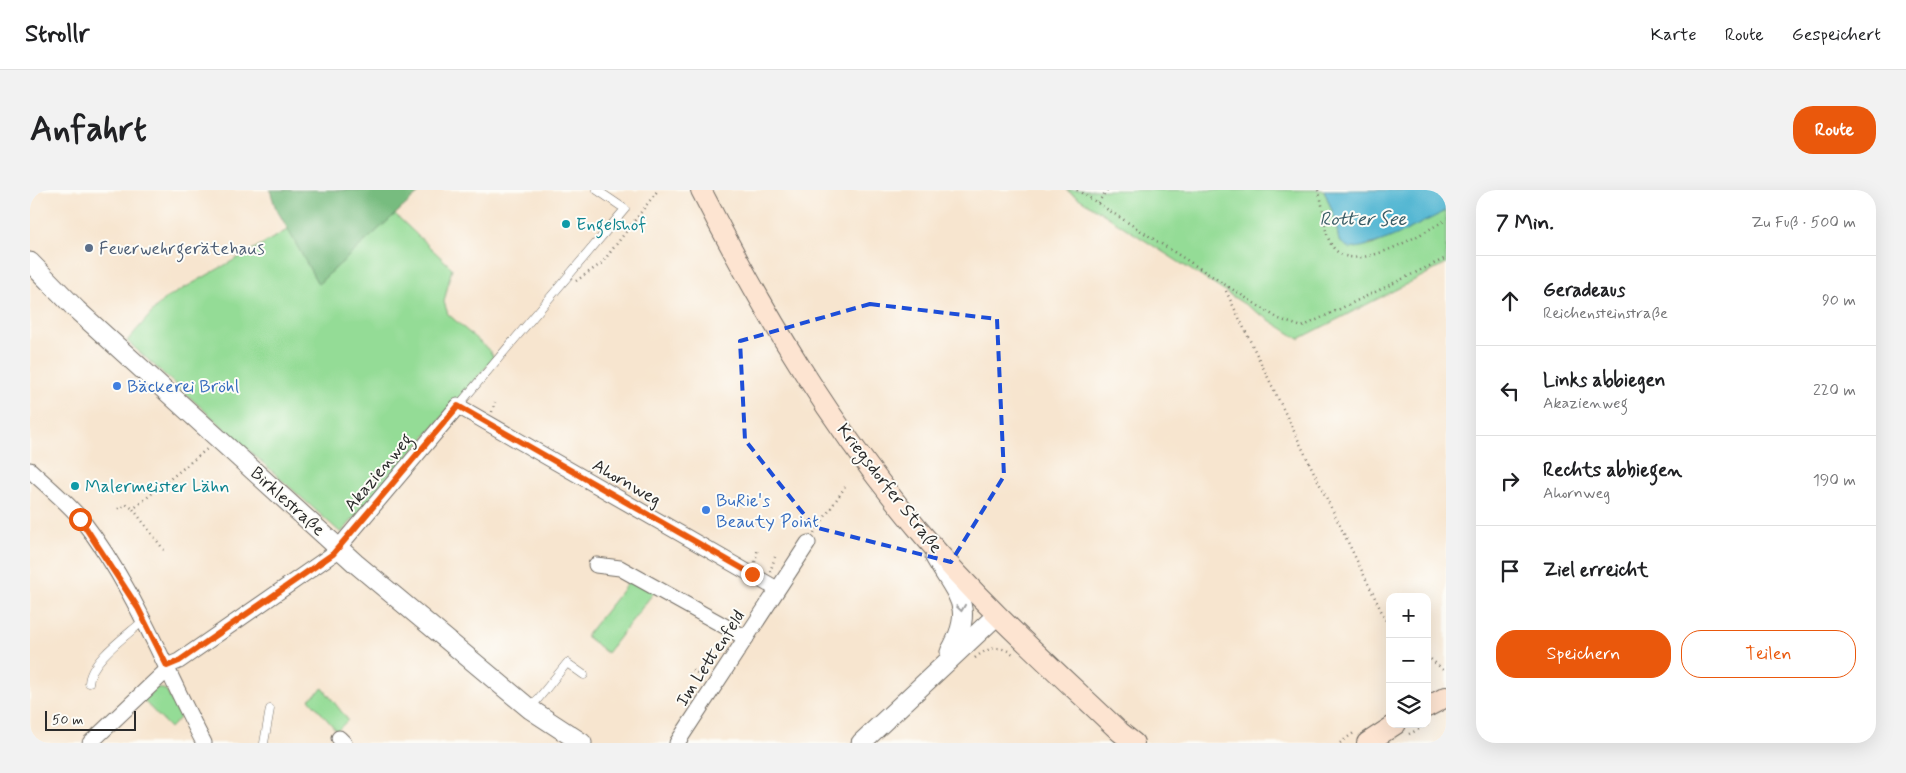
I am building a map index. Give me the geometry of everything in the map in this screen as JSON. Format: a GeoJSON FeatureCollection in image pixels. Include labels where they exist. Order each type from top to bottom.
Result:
{"type":"FeatureCollection","features":[{"type":"Feature","properties":{"kind":"main road","name":"Kriegsdorfer Straße"},"geometry":{"type":"LineString","coordinates":[[701,190],[730,247],[786,344],[852,445],[923,535],[997,615],[1120,732],[1134,743]]}},
{"type":"Feature","properties":{"kind":"main road"},"geometry":{"type":"LineString","coordinates":[[1433,713],[1446,698]]}},
{"type":"Feature","properties":{"kind":"main road"},"geometry":{"type":"LineString","coordinates":[[1367,743],[1399,731]]}},
{"type":"Feature","properties":{"kind":"street","name":"Birklestraße"},"geometry":{"type":"LineString","coordinates":[[30,262],[77,310],[339,547],[530,709],[550,724],[582,743]]}},
{"type":"Feature","properties":{"kind":"street","name":"Akazienweg"},"geometry":{"type":"LineString","coordinates":[[90,743],[167,668],[339,547],[458,406]]}},
{"type":"Feature","properties":{"kind":"street","name":"Ahornweg"},"geometry":{"type":"LineString","coordinates":[[458,406],[777,589]]}},
{"type":"Feature","properties":{"kind":"street"},"geometry":{"type":"LineString","coordinates":[[30,470],[80,519],[144,620],[204,743]]}},
{"type":"Feature","properties":{"kind":"street"},"geometry":{"type":"LineString","coordinates":[[923,535],[958,594],[962,605],[962,631],[939,670]]}},
{"type":"Feature","properties":{"kind":"street","name":"Im Lettenfeld"},"geometry":{"type":"LineString","coordinates":[[677,743],[808,543]]}},
{"type":"Feature","properties":{"kind":"street"},"geometry":{"type":"LineString","coordinates":[[596,565],[620,568],[746,638]]}},
{"type":"Feature","properties":{"kind":"street"},"geometry":{"type":"LineString","coordinates":[[861,743],[997,615]]}},
{"type":"Feature","properties":{"kind":"lane","name":"Akazienweg"},"geometry":{"type":"LineString","coordinates":[[458,406],[625,209],[597,190]]}},
{"type":"Feature","properties":{"kind":"lane"},"geometry":{"type":"LineString","coordinates":[[89,682],[92,671],[101,659],[144,620]]}},
{"type":"Feature","properties":{"kind":"lane"},"geometry":{"type":"LineString","coordinates":[[530,709],[567,663],[584,675]]}},
{"type":"Feature","properties":{"kind":"lane"},"geometry":{"type":"LineString","coordinates":[[264,743],[270,709]]}},
{"type":"Feature","properties":{"kind":"path"},"geometry":{"type":"LineString","coordinates":[[582,279],[602,263],[658,190]]}},
{"type":"Feature","properties":{"kind":"path"},"geometry":{"type":"LineString","coordinates":[[1077,190],[1279,319],[1302,327],[1446,258]]}},
{"type":"Feature","properties":{"kind":"path"},"geometry":{"type":"LineString","coordinates":[[1098,203],[1106,190]]}},
{"type":"Feature","properties":{"kind":"path"},"geometry":{"type":"LineString","coordinates":[[1318,190],[1330,243],[1336,253],[1346,257],[1374,256],[1446,220]]}},
{"type":"Feature","properties":{"kind":"path"},"geometry":{"type":"LineString","coordinates":[[1229,286],[1226,291],[1386,621]]}},
{"type":"Feature","properties":{"kind":"path"},"geometry":{"type":"LineString","coordinates":[[133,509],[183,466],[220,439]]}},
{"type":"Feature","properties":{"kind":"path"},"geometry":{"type":"LineString","coordinates":[[808,543],[845,486]]}},
{"type":"Feature","properties":{"kind":"path"},"geometry":{"type":"LineString","coordinates":[[118,509],[126,504],[133,509],[164,550]]}},
{"type":"Feature","properties":{"kind":"path"},"geometry":{"type":"LineString","coordinates":[[973,660],[987,649],[995,648],[1002,648],[1016,656]]}},
{"type":"Feature","properties":{"kind":"path"},"geometry":{"type":"LineString","coordinates":[[1431,659],[1446,672]]}},
{"type":"Feature","properties":{"kind":"path"},"geometry":{"type":"LineString","coordinates":[[689,674],[692,670],[715,684]]}},
{"type":"Feature","properties":{"kind":"path"},"geometry":{"type":"LineString","coordinates":[[1399,731],[1433,713]]}},
{"type":"Feature","properties":{"kind":"highlighted area"},"geometry":{"type":"Polygon","coordinates":[[[870,304],[997,319],[1004,476],[951,562],[814,527],[745,440],[740,341],[870,304]]]}},
{"type":"Feature","properties":{"kind":"green space"},"geometry":{"type":"Polygon","coordinates":[[[270,190],[422,190],[318,284],[275,206],[270,190]]]}},
{"type":"Feature","properties":{"kind":"green space"},"geometry":{"type":"Polygon","coordinates":[[[1066,190],[1324,190],[1335,218],[1339,241],[1370,246],[1446,211],[1446,264],[1299,339],[1066,190]]]}},
{"type":"Feature","properties":{"kind":"green space"},"geometry":{"type":"Polygon","coordinates":[[[395,214],[452,268],[444,302],[448,314],[490,351],[494,358],[341,533],[127,341],[163,300],[289,229],[318,284],[395,214]]]}},
{"type":"Feature","properties":{"kind":"green space"},"geometry":{"type":"Polygon","coordinates":[[[632,578],[655,591],[607,653],[586,636],[632,578]]]}},
{"type":"Feature","properties":{"kind":"green space"},"geometry":{"type":"Polygon","coordinates":[[[157,687],[166,690],[180,718],[170,728],[143,700],[157,687]]]}},
{"type":"Feature","properties":{"kind":"green space"},"geometry":{"type":"Polygon","coordinates":[[[323,688],[348,720],[337,731],[309,699],[323,688]]]}},
{"type":"Feature","properties":{"kind":"water","name":"Rotter See"},"geometry":{"type":"Polygon","coordinates":[[[1324,190],[1446,190],[1446,211],[1388,239],[1350,249],[1339,241],[1335,218],[1324,190]]]}},
{"type":"Feature","properties":{"kind":"place","name":"Engelshof"},"geometry":{"type":"Point","coordinates":[566,224]}},
{"type":"Feature","properties":{"kind":"place","name":"Feuerwehrgerätehaus"},"geometry":{"type":"Point","coordinates":[89,248]}},
{"type":"Feature","properties":{"kind":"place","name":"Bäckerei Bröhl"},"geometry":{"type":"Point","coordinates":[117,386]}},
{"type":"Feature","properties":{"kind":"place","name":"Malermeister Lähn"},"geometry":{"type":"Point","coordinates":[75,486]}},
{"type":"Feature","properties":{"kind":"place","name":"BuRie's Beauty Point"},"geometry":{"type":"Point","coordinates":[706,510]}},
{"type":"Feature","properties":{"kind":"route"},"geometry":{"type":"LineString","coordinates":[[80,519],[138,608],[167,666],[179,661],[333,554],[458,406],[752,574]]}}]}
